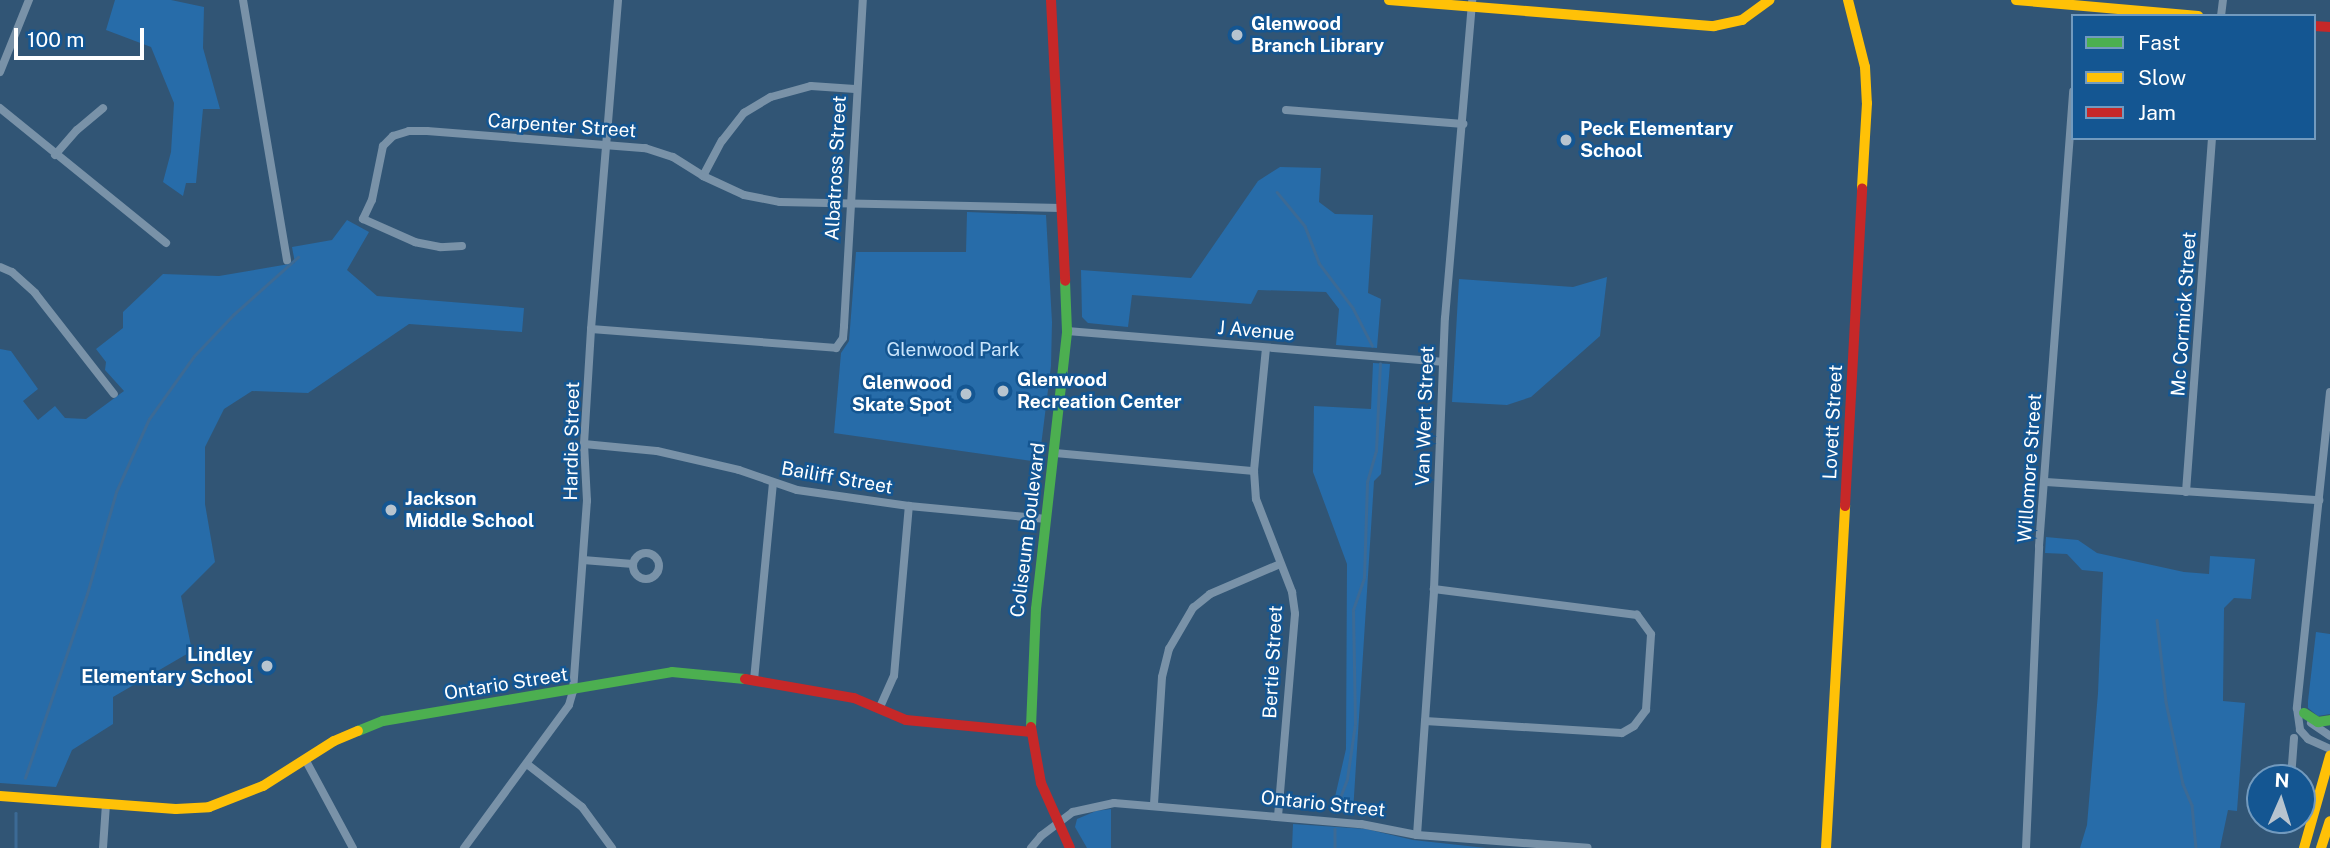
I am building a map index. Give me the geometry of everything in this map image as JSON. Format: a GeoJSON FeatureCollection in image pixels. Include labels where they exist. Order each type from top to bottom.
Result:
{"type":"FeatureCollection","features":[{"type":"Feature","properties":{"kind":"street"},"geometry":{"type":"LineString","coordinates":[[0,72],[29,0]]}},
{"type":"Feature","properties":{"kind":"street"},"geometry":{"type":"LineString","coordinates":[[243,0],[288,261]]}},
{"type":"Feature","properties":{"kind":"street","name":"Hardie Street"},"geometry":{"type":"LineString","coordinates":[[464,848],[569,705],[573,691],[587,502],[584,444],[591,329],[618,0]]}},
{"type":"Feature","properties":{"kind":"street","name":"Albatross Street"},"geometry":{"type":"LineString","coordinates":[[591,329],[836,348],[843,338],[855,89],[863,0]]}},
{"type":"Feature","properties":{"kind":"street","name":"Coliseum Boulevard"},"geometry":{"type":"LineString","coordinates":[[1051,0],[1067,331],[1036,609],[1031,732],[1041,783],[1070,848]]}},
{"type":"Feature","properties":{"kind":"street"},"geometry":{"type":"LineString","coordinates":[[1389,0],[1472,4],[1714,26],[1742,20],[1770,0]]}},
{"type":"Feature","properties":{"kind":"street","name":"Lovett Street"},"geometry":{"type":"LineString","coordinates":[[1826,848],[1867,103],[1865,67],[1848,0]]}},
{"type":"Feature","properties":{"kind":"street"},"geometry":{"type":"LineString","coordinates":[[2016,0],[2077,11],[2150,14]]}},
{"type":"Feature","properties":{"kind":"street","name":"Van Wert Street"},"geometry":{"type":"LineString","coordinates":[[1417,835],[1434,589],[1442,362],[1472,4]]}},
{"type":"Feature","properties":{"kind":"street"},"geometry":{"type":"LineString","coordinates":[[703,177],[722,141],[736,122],[771,97],[811,86],[855,89]]}},
{"type":"Feature","properties":{"kind":"street"},"geometry":{"type":"LineString","coordinates":[[0,108],[166,243]]}},
{"type":"Feature","properties":{"kind":"street"},"geometry":{"type":"LineString","coordinates":[[55,155],[103,108]]}},
{"type":"Feature","properties":{"kind":"street"},"geometry":{"type":"LineString","coordinates":[[1286,110],[1463,124]]}},
{"type":"Feature","properties":{"kind":"street","name":"Willomore Street"},"geometry":{"type":"LineString","coordinates":[[2026,848],[2039,559],[2063,188],[2071,111]]}},
{"type":"Feature","properties":{"kind":"street","name":"Carpenter Street"},"geometry":{"type":"LineString","coordinates":[[461,246],[440,247],[415,242],[363,219],[372,200],[383,146],[393,136],[409,131],[645,148],[673,157],[703,177],[744,195],[780,202],[1061,208]]}},
{"type":"Feature","properties":{"kind":"street","name":"Mc Cormick Street"},"geometry":{"type":"LineString","coordinates":[[2186,492],[2212,140]]}},
{"type":"Feature","properties":{"kind":"street"},"geometry":{"type":"LineString","coordinates":[[0,267],[12,272],[35,293],[114,394]]}},
{"type":"Feature","properties":{"kind":"street","name":"J Avenue"},"geometry":{"type":"LineString","coordinates":[[1067,331],[1442,362]]}},
{"type":"Feature","properties":{"kind":"street","name":"Bertie Street"},"geometry":{"type":"LineString","coordinates":[[1266,348],[1254,471],[1256,499],[1292,592],[1295,614],[1278,816]]}},
{"type":"Feature","properties":{"kind":"street"},"geometry":{"type":"LineString","coordinates":[[2330,392],[2297,719],[2300,730],[2308,739],[2330,749]]}},
{"type":"Feature","properties":{"kind":"street","name":"Bailiff Street"},"geometry":{"type":"LineString","coordinates":[[584,444],[657,451],[739,470],[773,484],[909,506],[1046,519]]}},
{"type":"Feature","properties":{"kind":"street"},"geometry":{"type":"LineString","coordinates":[[1055,453],[1254,471]]}},
{"type":"Feature","properties":{"kind":"street"},"geometry":{"type":"LineString","coordinates":[[2046,482],[2319,500]]}},
{"type":"Feature","properties":{"kind":"street"},"geometry":{"type":"LineString","coordinates":[[754,680],[773,484]]}},
{"type":"Feature","properties":{"kind":"street"},"geometry":{"type":"LineString","coordinates":[[880,707],[894,676],[909,506]]}},
{"type":"Feature","properties":{"kind":"street"},"geometry":{"type":"LineString","coordinates":[[583,560],[633,564]]}},
{"type":"Feature","properties":{"kind":"street"},"geometry":{"type":"LineString","coordinates":[[1154,804],[1162,677],[1168,649],[1193,608],[1210,594],[1280,564]]}},
{"type":"Feature","properties":{"kind":"street"},"geometry":{"type":"LineString","coordinates":[[1425,721],[1622,733],[1634,726],[1646,710],[1651,634],[1643,621],[1631,612],[1434,589]]}},
{"type":"Feature","properties":{"kind":"street","name":"Ontario Street"},"geometry":{"type":"LineString","coordinates":[[0,796],[176,809],[209,807],[263,786],[340,738],[383,721],[573,691],[672,672],[754,680],[854,698],[906,720],[1031,732]]}},
{"type":"Feature","properties":{"kind":"street"},"geometry":{"type":"LineString","coordinates":[[2299,695],[2304,713],[2314,725],[2330,736]]}},
{"type":"Feature","properties":{"kind":"street"},"geometry":{"type":"LineString","coordinates":[[2304,713],[2318,722],[2330,720]]}},
{"type":"Feature","properties":{"kind":"street"},"geometry":{"type":"LineString","coordinates":[[2292,764],[2294,738]]}},
{"type":"Feature","properties":{"kind":"street"},"geometry":{"type":"LineString","coordinates":[[2316,811],[2330,756]]}},
{"type":"Feature","properties":{"kind":"street"},"geometry":{"type":"LineString","coordinates":[[305,759],[352,848]]}},
{"type":"Feature","properties":{"kind":"street"},"geometry":{"type":"LineString","coordinates":[[527,764],[582,807],[599,826],[612,848]]}},
{"type":"Feature","properties":{"kind":"street","name":"Ontario Street"},"geometry":{"type":"LineString","coordinates":[[1031,848],[1073,812],[1101,803],[1154,804],[1361,824],[1417,835],[1588,848]]}},
{"type":"Feature","properties":{"kind":"street"},"geometry":{"type":"LineString","coordinates":[[103,848],[106,804]]}},
{"type":"Feature","properties":{"kind":"street"},"geometry":{"type":"LineString","coordinates":[[2321,848],[2330,821]]}},
{"type":"Feature","properties":{"kind":"green space"},"geometry":{"type":"Polygon","coordinates":[[[115,0],[171,0],[204,7],[203,48],[220,109],[203,109],[196,183],[186,183],[183,196],[163,182],[171,152],[174,103],[151,47],[106,30],[115,0]]]}},
{"type":"Feature","properties":{"kind":"green space"},"geometry":{"type":"Polygon","coordinates":[[[1280,167],[1321,168],[1319,202],[1335,214],[1373,215],[1368,293],[1381,299],[1377,348],[1336,345],[1339,309],[1326,292],[1258,290],[1251,304],[1132,295],[1128,327],[1088,323],[1082,317],[1081,270],[1191,278],[1258,181],[1280,167]]]}},
{"type":"Feature","properties":{"kind":"green space","name":"Glenwood Park"},"geometry":{"type":"Polygon","coordinates":[[[967,212],[1046,215],[1052,322],[1051,366],[1039,462],[834,433],[841,353],[849,341],[856,252],[966,252],[967,212]]]}},
{"type":"Feature","properties":{"kind":"green space"},"geometry":{"type":"Polygon","coordinates":[[[347,220],[369,232],[347,270],[377,296],[524,308],[522,332],[409,324],[308,393],[252,391],[224,409],[205,447],[205,504],[215,562],[181,596],[192,651],[113,697],[113,724],[72,750],[56,787],[0,783],[0,349],[11,351],[38,389],[23,401],[38,420],[55,406],[65,418],[86,419],[124,391],[105,370],[106,362],[96,349],[123,328],[123,312],[163,274],[219,276],[295,263],[292,247],[332,240],[347,220]]]}},
{"type":"Feature","properties":{"kind":"green space"},"geometry":{"type":"Polygon","coordinates":[[[1607,277],[1600,336],[1531,397],[1507,405],[1452,402],[1459,279],[1573,287],[1607,277]]]}},
{"type":"Feature","properties":{"kind":"green space"},"geometry":{"type":"Polygon","coordinates":[[[1373,363],[1390,364],[1381,474],[1374,481],[1353,812],[1332,810],[1346,749],[1347,564],[1313,472],[1314,406],[1371,409],[1373,363]]]}},
{"type":"Feature","properties":{"kind":"green space"},"geometry":{"type":"Polygon","coordinates":[[[2046,537],[2078,540],[2097,553],[2184,572],[2209,574],[2210,556],[2255,559],[2251,599],[2234,598],[2224,608],[2223,701],[2245,703],[2237,811],[2228,810],[2220,848],[2080,848],[2087,825],[2098,693],[2103,572],[2082,570],[2067,554],[2045,553],[2046,537]]]}},
{"type":"Feature","properties":{"kind":"green space"},"geometry":{"type":"Polygon","coordinates":[[[2316,632],[2330,634],[2330,714],[2318,716],[2308,708],[2316,632]]]}},
{"type":"Feature","properties":{"kind":"green space"},"geometry":{"type":"Polygon","coordinates":[[[1111,809],[1111,848],[1087,848],[1075,827],[1077,819],[1096,811],[1111,809]]]}},
{"type":"Feature","properties":{"kind":"green space"},"geometry":{"type":"Polygon","coordinates":[[[1293,824],[1366,829],[1413,840],[1486,848],[1292,848],[1293,824]]]}},
{"type":"Feature","properties":{"kind":"waterway"},"geometry":{"type":"LineString","coordinates":[[1277,192],[1305,226],[1319,263],[1353,308],[1372,345]]}},
{"type":"Feature","properties":{"kind":"waterway"},"geometry":{"type":"LineString","coordinates":[[25,778],[87,594],[116,492],[149,419],[194,356],[233,315],[298,257]]}},
{"type":"Feature","properties":{"kind":"waterway"},"geometry":{"type":"LineString","coordinates":[[1336,808],[1347,779],[1355,724],[1353,610],[1364,578],[1367,482],[1376,451],[1380,364]]}},
{"type":"Feature","properties":{"kind":"waterway"},"geometry":{"type":"LineString","coordinates":[[2157,620],[2166,702],[2183,784],[2192,805],[2196,848]]}},
{"type":"Feature","properties":{"kind":"waterway"},"geometry":{"type":"LineString","coordinates":[[16,813],[16,848]]}},
{"type":"Feature","properties":{"kind":"waterway"},"geometry":{"type":"LineString","coordinates":[[1335,829],[1335,848]]}},
{"type":"Feature","properties":{"kind":"traffic: fast"},"geometry":{"type":"LineString","coordinates":[[1031,727],[1036,609],[1067,331],[1065,281]]}},
{"type":"Feature","properties":{"kind":"traffic: fast"},"geometry":{"type":"LineString","coordinates":[[358,731],[383,721],[672,672],[745,679]]}},
{"type":"Feature","properties":{"kind":"traffic: fast"},"geometry":{"type":"LineString","coordinates":[[2304,713],[2318,722],[2330,720]]}},
{"type":"Feature","properties":{"kind":"traffic: slow"},"geometry":{"type":"LineString","coordinates":[[1389,0],[1714,26],[1742,20],[1770,0]]}},
{"type":"Feature","properties":{"kind":"traffic: slow"},"geometry":{"type":"LineString","coordinates":[[1848,0],[1865,67],[1867,103],[1862,188]]}},
{"type":"Feature","properties":{"kind":"traffic: slow"},"geometry":{"type":"LineString","coordinates":[[2016,0],[2175,14]]}},
{"type":"Feature","properties":{"kind":"traffic: slow"},"geometry":{"type":"LineString","coordinates":[[1826,848],[1845,506]]}},
{"type":"Feature","properties":{"kind":"traffic: slow"},"geometry":{"type":"LineString","coordinates":[[0,796],[176,809],[209,807],[263,786],[334,741],[358,731]]}},
{"type":"Feature","properties":{"kind":"traffic: slow"},"geometry":{"type":"LineString","coordinates":[[2304,848],[2330,756]]}},
{"type":"Feature","properties":{"kind":"traffic: slow"},"geometry":{"type":"LineString","coordinates":[[2321,848],[2330,821]]}},
{"type":"Feature","properties":{"kind":"traffic: jam"},"geometry":{"type":"LineString","coordinates":[[1051,0],[1065,281]]}},
{"type":"Feature","properties":{"kind":"traffic: jam"},"geometry":{"type":"LineString","coordinates":[[2316,26],[2330,27]]}},
{"type":"Feature","properties":{"kind":"traffic: jam"},"geometry":{"type":"LineString","coordinates":[[1845,506],[1862,188]]}},
{"type":"Feature","properties":{"kind":"traffic: jam"},"geometry":{"type":"LineString","coordinates":[[745,679],[854,698],[906,720],[1031,732]]}},
{"type":"Feature","properties":{"kind":"traffic: jam"},"geometry":{"type":"LineString","coordinates":[[1031,727],[1041,783],[1070,848]]}},
{"type":"Feature","properties":{"kind":"place","name":"Glenwood Branch Library"},"geometry":{"type":"Point","coordinates":[1237,35]}},
{"type":"Feature","properties":{"kind":"place","name":"Peck Elementary School"},"geometry":{"type":"Point","coordinates":[1566,140]}},
{"type":"Feature","properties":{"kind":"place","name":"Glenwood Recreation Center"},"geometry":{"type":"Point","coordinates":[1003,391]}},
{"type":"Feature","properties":{"kind":"place","name":"Glenwood Skate Spot"},"geometry":{"type":"Point","coordinates":[966,394]}},
{"type":"Feature","properties":{"kind":"place","name":"Jackson Middle School"},"geometry":{"type":"Point","coordinates":[391,510]}},
{"type":"Feature","properties":{"kind":"place","name":"Lindley Elementary School"},"geometry":{"type":"Point","coordinates":[267,666]}}]}
